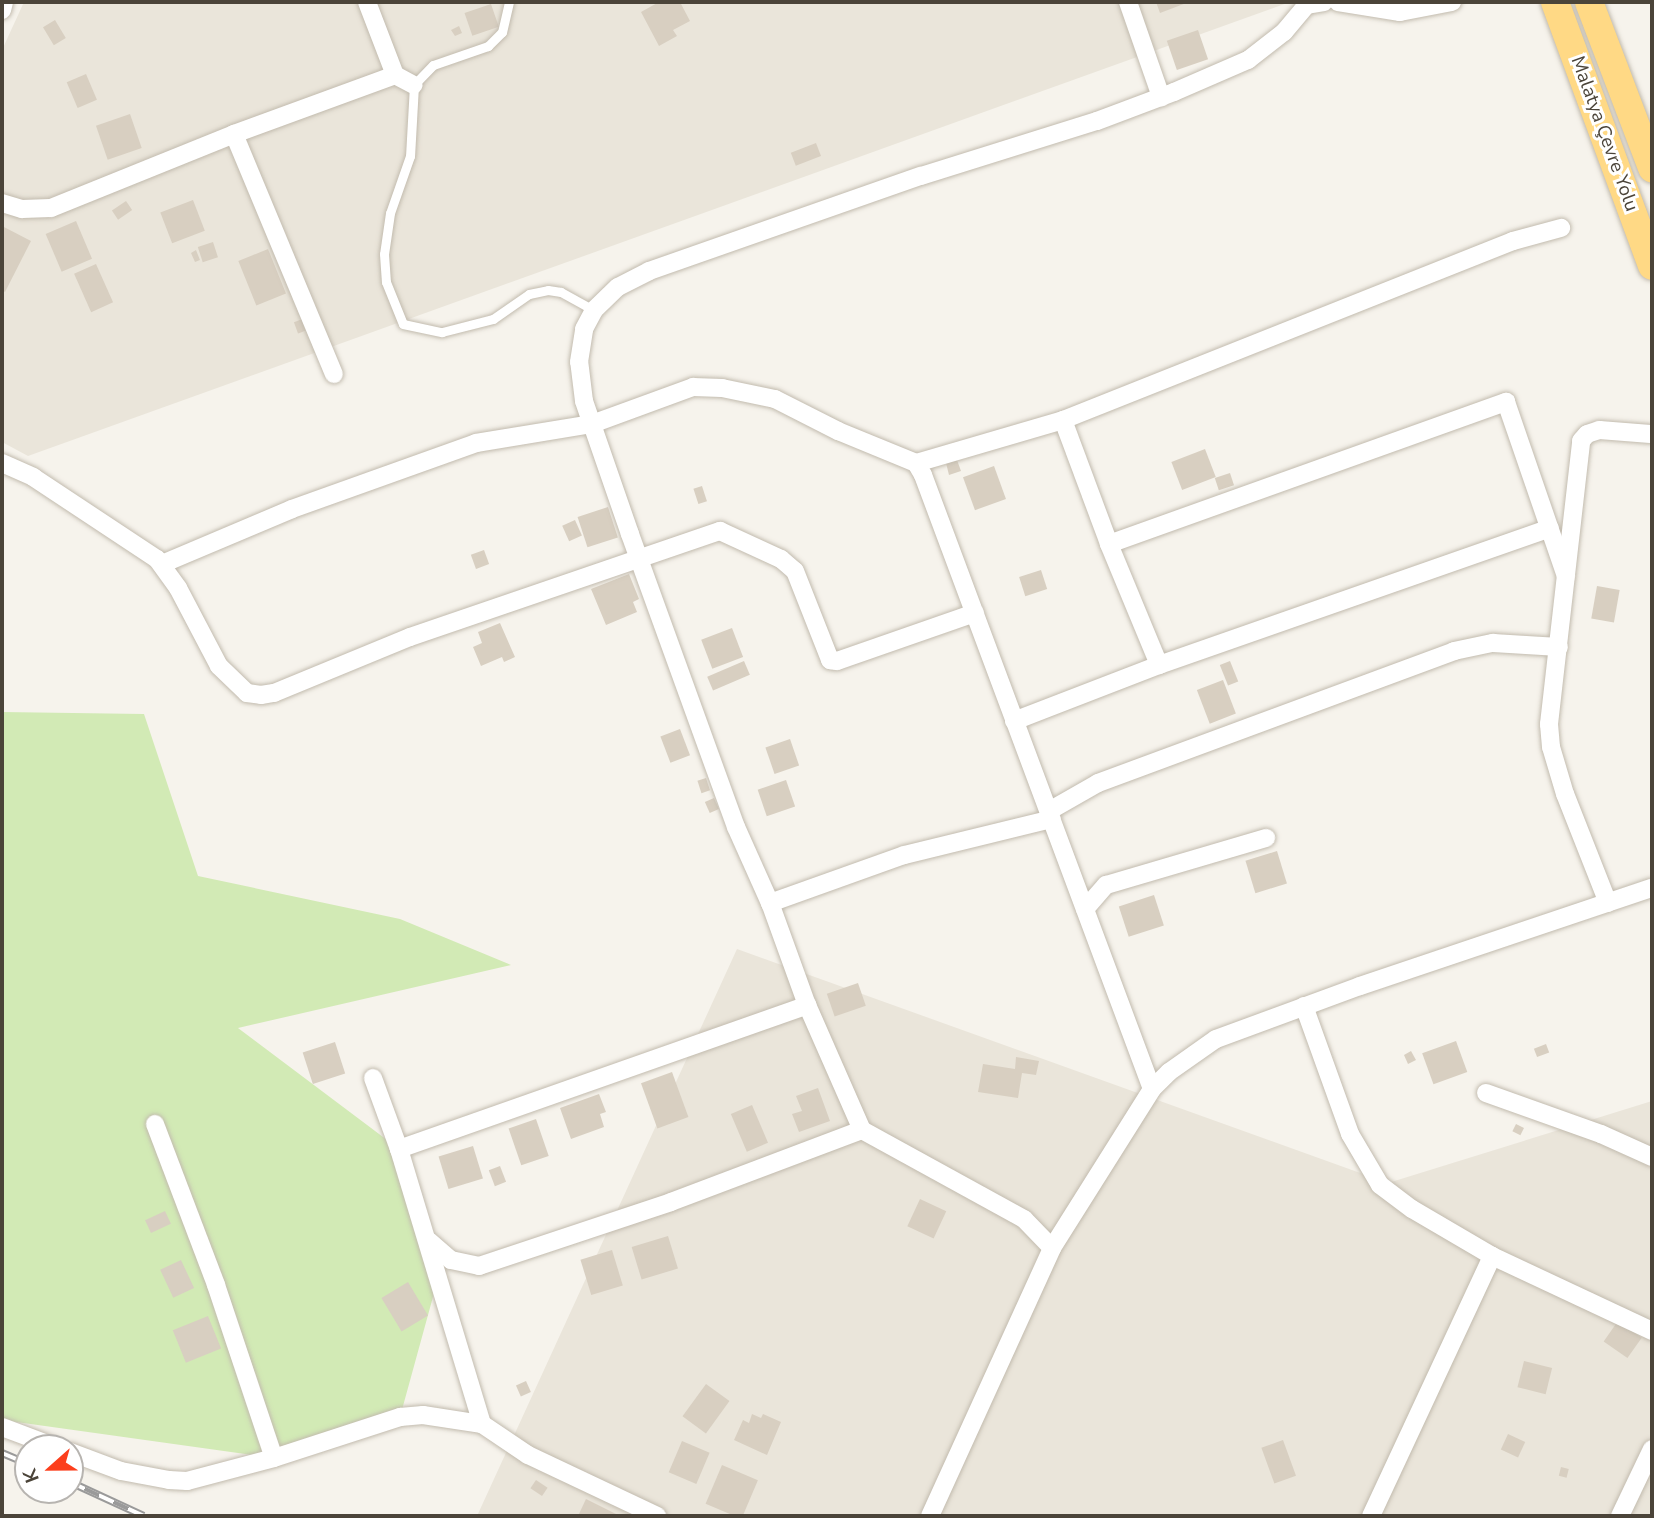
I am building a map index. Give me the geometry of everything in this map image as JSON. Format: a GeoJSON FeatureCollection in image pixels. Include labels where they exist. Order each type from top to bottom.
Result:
{"type":"FeatureCollection","features":[{"type":"Feature","properties":{"kind":"highway","name":"Malatya Çevre Yolu"},"geometry":{"type":"LineString","coordinates":[[1555,2],[1652,266]]}},
{"type":"Feature","properties":{"kind":"highway","name":"Malatya Çevre Yolu"},"geometry":{"type":"LineString","coordinates":[[1589,2],[1652,168]]}},
{"type":"Feature","properties":{"kind":"street"},"geometry":{"type":"LineString","coordinates":[[2,10],[4,2]]}},
{"type":"Feature","properties":{"kind":"street"},"geometry":{"type":"LineString","coordinates":[[367,2],[395,75],[414,85]]}},
{"type":"Feature","properties":{"kind":"street"},"geometry":{"type":"LineString","coordinates":[[1128,2],[1161,97]]}},
{"type":"Feature","properties":{"kind":"street"},"geometry":{"type":"LineString","coordinates":[[1052,1248],[1024,1219],[862,1130],[807,1005],[770,903],[736,827],[583,401],[579,362],[584,328],[594,310],[618,287],[649,271],[921,176],[1040,140],[1161,97],[1248,60],[1284,32],[1307,5],[1325,2]]}},
{"type":"Feature","properties":{"kind":"street"},"geometry":{"type":"LineString","coordinates":[[1338,2],[1400,12],[1452,2]]}},
{"type":"Feature","properties":{"kind":"street"},"geometry":{"type":"LineString","coordinates":[[2,203],[22,209],[51,208],[234,134],[395,75]]}},
{"type":"Feature","properties":{"kind":"street"},"geometry":{"type":"LineString","coordinates":[[234,134],[334,374]]}},
{"type":"Feature","properties":{"kind":"street"},"geometry":{"type":"LineString","coordinates":[[916,463],[1063,420],[1513,241],[1561,228]]}},
{"type":"Feature","properties":{"kind":"street"},"geometry":{"type":"LineString","coordinates":[[162,564],[292,509],[477,443],[592,425],[673,392],[693,387],[722,388],[775,399],[838,431],[916,463],[923,475],[1152,1089]]}},
{"type":"Feature","properties":{"kind":"street"},"geometry":{"type":"LineString","coordinates":[[1109,544],[1506,402],[1566,576]]}},
{"type":"Feature","properties":{"kind":"street"},"geometry":{"type":"LineString","coordinates":[[1063,420],[1109,544],[1159,665]]}},
{"type":"Feature","properties":{"kind":"street"},"geometry":{"type":"LineString","coordinates":[[1608,903],[1565,794],[1551,747],[1549,724],[1581,441],[1587,434],[1599,430],[1651,434]]}},
{"type":"Feature","properties":{"kind":"street"},"geometry":{"type":"LineString","coordinates":[[2,463],[33,477],[89,512],[162,564],[178,588],[219,666],[247,693],[274,693],[410,637],[639,561],[720,531],[781,559],[801,582],[830,660],[975,613]]}},
{"type":"Feature","properties":{"kind":"street"},"geometry":{"type":"LineString","coordinates":[[1014,721],[1159,665],[1550,528]]}},
{"type":"Feature","properties":{"kind":"street"},"geometry":{"type":"LineString","coordinates":[[770,903],[904,855],[1050,815],[1098,783],[1454,651],[1493,643],[1559,647]]}},
{"type":"Feature","properties":{"kind":"street"},"geometry":{"type":"LineString","coordinates":[[1085,909],[1106,885],[1266,838]]}},
{"type":"Feature","properties":{"kind":"street"},"geometry":{"type":"LineString","coordinates":[[930,1516],[1052,1248],[1152,1089],[1177,1066],[1216,1040],[1304,1006],[1652,888]]}},
{"type":"Feature","properties":{"kind":"street"},"geometry":{"type":"LineString","coordinates":[[399,1149],[807,1005]]}},
{"type":"Feature","properties":{"kind":"street"},"geometry":{"type":"LineString","coordinates":[[1304,1006],[1350,1134],[1380,1185],[1412,1209],[1493,1256],[1652,1331]]}},
{"type":"Feature","properties":{"kind":"street"},"geometry":{"type":"LineString","coordinates":[[373,1078],[429,1241],[482,1423]]}},
{"type":"Feature","properties":{"kind":"street"},"geometry":{"type":"LineString","coordinates":[[1486,1093],[1601,1133],[1652,1157]]}},
{"type":"Feature","properties":{"kind":"street"},"geometry":{"type":"LineString","coordinates":[[155,1124],[216,1285],[274,1458]]}},
{"type":"Feature","properties":{"kind":"street"},"geometry":{"type":"LineString","coordinates":[[429,1241],[451,1260],[479,1266],[671,1202],[862,1130]]}},
{"type":"Feature","properties":{"kind":"street"},"geometry":{"type":"LineString","coordinates":[[1371,1516],[1493,1256]]}},
{"type":"Feature","properties":{"kind":"street"},"geometry":{"type":"LineString","coordinates":[[84,1457],[121,1471],[169,1480],[187,1480],[274,1458],[400,1417],[424,1415],[482,1423],[528,1455],[657,1516]]}},
{"type":"Feature","properties":{"kind":"street"},"geometry":{"type":"LineString","coordinates":[[2,1427],[21,1434]]}},
{"type":"Feature","properties":{"kind":"street"},"geometry":{"type":"LineString","coordinates":[[1620,1516],[1652,1449]]}},
{"type":"Feature","properties":{"kind":"lane"},"geometry":{"type":"LineString","coordinates":[[509,2],[502,32],[488,46],[433,65],[414,85],[410,156],[390,213],[384,254],[386,282],[403,324],[442,332],[493,319],[529,294],[548,290],[561,292],[594,310]]}},
{"type":"Feature","properties":{"kind":"shaded area"},"geometry":{"type":"Polygon","coordinates":[[[24,2],[1290,2],[28,456],[2,442],[2,50],[24,2]]]}},
{"type":"Feature","properties":{"kind":"shaded area"},"geometry":{"type":"Polygon","coordinates":[[[737,949],[1388,1183],[1652,1101],[1652,1516],[477,1516],[737,949]]]}},
{"type":"Feature","properties":{"kind":"green space"},"geometry":{"type":"Polygon","coordinates":[[[2,712],[144,714],[198,876],[400,919],[511,965],[238,1028],[399,1149],[439,1275],[400,1417],[274,1458],[2,1420],[2,712]]]}},
{"type":"Feature","properties":{"kind":"building"},"geometry":{"type":"Polygon","coordinates":[[[659,2],[680,2],[690,21],[673,30],[677,36],[659,46],[641,12],[659,2]]]}},
{"type":"Feature","properties":{"kind":"building"},"geometry":{"type":"Polygon","coordinates":[[[1156,2],[1189,2],[1160,13],[1156,2]]]}},
{"type":"Feature","properties":{"kind":"building"},"geometry":{"type":"Polygon","coordinates":[[[491,4],[499,27],[472,36],[465,13],[491,4]]]}},
{"type":"Feature","properties":{"kind":"building"},"geometry":{"type":"Polygon","coordinates":[[[55,20],[66,38],[54,45],[43,27],[55,20]]]}},
{"type":"Feature","properties":{"kind":"building"},"geometry":{"type":"Polygon","coordinates":[[[459,26],[462,33],[455,36],[451,30],[459,26]]]}},
{"type":"Feature","properties":{"kind":"building"},"geometry":{"type":"Polygon","coordinates":[[[1198,30],[1208,59],[1177,70],[1167,41],[1198,30]]]}},
{"type":"Feature","properties":{"kind":"building"},"geometry":{"type":"Polygon","coordinates":[[[86,74],[97,100],[78,108],[67,82],[86,74]]]}},
{"type":"Feature","properties":{"kind":"building"},"geometry":{"type":"Polygon","coordinates":[[[130,114],[142,148],[108,160],[96,126],[130,114]]]}},
{"type":"Feature","properties":{"kind":"building"},"geometry":{"type":"Polygon","coordinates":[[[816,143],[821,156],[796,166],[791,153],[816,143]]]}},
{"type":"Feature","properties":{"kind":"building"},"geometry":{"type":"Polygon","coordinates":[[[193,200],[205,231],[172,243],[160,213],[193,200]]]}},
{"type":"Feature","properties":{"kind":"building"},"geometry":{"type":"Polygon","coordinates":[[[126,201],[132,210],[118,220],[112,211],[126,201]]]}},
{"type":"Feature","properties":{"kind":"building"},"geometry":{"type":"Polygon","coordinates":[[[76,221],[92,259],[62,272],[46,234],[76,221]]]}},
{"type":"Feature","properties":{"kind":"building"},"geometry":{"type":"Polygon","coordinates":[[[2,226],[31,241],[5,292],[2,290],[2,226]]]}},
{"type":"Feature","properties":{"kind":"building"},"geometry":{"type":"Polygon","coordinates":[[[213,242],[218,257],[203,262],[198,247],[213,242]]]}},
{"type":"Feature","properties":{"kind":"building"},"geometry":{"type":"Polygon","coordinates":[[[268,249],[286,294],[256,305],[238,261],[268,249]]]}},
{"type":"Feature","properties":{"kind":"building"},"geometry":{"type":"Polygon","coordinates":[[[196,250],[200,260],[195,262],[191,253],[196,250]]]}},
{"type":"Feature","properties":{"kind":"building"},"geometry":{"type":"Polygon","coordinates":[[[96,264],[113,302],[91,312],[74,274],[96,264]]]}},
{"type":"Feature","properties":{"kind":"building"},"geometry":{"type":"Polygon","coordinates":[[[308,317],[312,328],[298,333],[294,322],[308,317]]]}},
{"type":"Feature","properties":{"kind":"building"},"geometry":{"type":"Polygon","coordinates":[[[1205,449],[1216,477],[1182,490],[1171,462],[1205,449]]]}},
{"type":"Feature","properties":{"kind":"building"},"geometry":{"type":"Polygon","coordinates":[[[957,460],[961,471],[949,475],[946,463],[957,460]]]}},
{"type":"Feature","properties":{"kind":"building"},"geometry":{"type":"Polygon","coordinates":[[[994,466],[1006,499],[975,510],[963,477],[994,466]]]}},
{"type":"Feature","properties":{"kind":"building"},"geometry":{"type":"Polygon","coordinates":[[[1230,473],[1234,485],[1219,490],[1215,478],[1230,473]]]}},
{"type":"Feature","properties":{"kind":"building"},"geometry":{"type":"Polygon","coordinates":[[[702,486],[707,501],[698,504],[693,489],[702,486]]]}},
{"type":"Feature","properties":{"kind":"building"},"geometry":{"type":"Polygon","coordinates":[[[608,507],[618,537],[587,547],[578,517],[608,507]]]}},
{"type":"Feature","properties":{"kind":"building"},"geometry":{"type":"Polygon","coordinates":[[[575,520],[582,536],[569,541],[562,526],[575,520]]]}},
{"type":"Feature","properties":{"kind":"building"},"geometry":{"type":"Polygon","coordinates":[[[484,550],[489,564],[476,569],[471,555],[484,550]]]}},
{"type":"Feature","properties":{"kind":"building"},"geometry":{"type":"Polygon","coordinates":[[[1041,570],[1047,589],[1025,596],[1019,577],[1041,570]]]}},
{"type":"Feature","properties":{"kind":"building"},"geometry":{"type":"Polygon","coordinates":[[[629,574],[639,599],[633,602],[637,612],[606,625],[591,589],[629,574]]]}},
{"type":"Feature","properties":{"kind":"building"},"geometry":{"type":"Polygon","coordinates":[[[1597,586],[1620,590],[1614,622],[1591,618],[1597,586]]]}},
{"type":"Feature","properties":{"kind":"building"},"geometry":{"type":"Polygon","coordinates":[[[500,623],[515,657],[504,662],[502,657],[481,666],[473,647],[482,643],[478,632],[500,623]]]}},
{"type":"Feature","properties":{"kind":"building"},"geometry":{"type":"Polygon","coordinates":[[[732,628],[743,657],[712,669],[701,640],[732,628]]]}},
{"type":"Feature","properties":{"kind":"building"},"geometry":{"type":"Polygon","coordinates":[[[744,661],[750,675],[713,690],[707,677],[744,661]]]}},
{"type":"Feature","properties":{"kind":"building"},"geometry":{"type":"Polygon","coordinates":[[[1230,661],[1238,681],[1228,686],[1220,665],[1230,661]]]}},
{"type":"Feature","properties":{"kind":"building"},"geometry":{"type":"Polygon","coordinates":[[[1223,680],[1236,714],[1210,724],[1197,690],[1223,680]]]}},
{"type":"Feature","properties":{"kind":"building"},"geometry":{"type":"Polygon","coordinates":[[[680,729],[690,755],[670,763],[660,737],[680,729]]]}},
{"type":"Feature","properties":{"kind":"building"},"geometry":{"type":"Polygon","coordinates":[[[790,739],[799,765],[775,774],[765,747],[790,739]]]}},
{"type":"Feature","properties":{"kind":"building"},"geometry":{"type":"Polygon","coordinates":[[[706,778],[710,790],[701,793],[697,781],[706,778]]]}},
{"type":"Feature","properties":{"kind":"building"},"geometry":{"type":"Polygon","coordinates":[[[786,780],[795,806],[767,816],[758,790],[786,780]]]}},
{"type":"Feature","properties":{"kind":"building"},"geometry":{"type":"Polygon","coordinates":[[[714,798],[719,809],[710,813],[705,802],[714,798]]]}},
{"type":"Feature","properties":{"kind":"building"},"geometry":{"type":"Polygon","coordinates":[[[1277,851],[1287,884],[1255,893],[1245,861],[1277,851]]]}},
{"type":"Feature","properties":{"kind":"building"},"geometry":{"type":"Polygon","coordinates":[[[1154,895],[1164,925],[1129,937],[1119,906],[1154,895]]]}},
{"type":"Feature","properties":{"kind":"building"},"geometry":{"type":"Polygon","coordinates":[[[858,983],[866,1006],[835,1016],[827,994],[858,983]]]}},
{"type":"Feature","properties":{"kind":"building"},"geometry":{"type":"Polygon","coordinates":[[[1456,1041],[1467,1072],[1433,1084],[1422,1053],[1456,1041]]]}},
{"type":"Feature","properties":{"kind":"building"},"geometry":{"type":"Polygon","coordinates":[[[335,1042],[345,1073],[313,1084],[303,1053],[335,1042]]]}},
{"type":"Feature","properties":{"kind":"building"},"geometry":{"type":"Polygon","coordinates":[[[1546,1044],[1549,1052],[1537,1057],[1534,1049],[1546,1044]]]}},
{"type":"Feature","properties":{"kind":"building"},"geometry":{"type":"Polygon","coordinates":[[[1411,1051],[1416,1060],[1408,1064],[1404,1055],[1411,1051]]]}},
{"type":"Feature","properties":{"kind":"building"},"geometry":{"type":"Polygon","coordinates":[[[1016,1057],[1039,1061],[1036,1075],[1022,1073],[1018,1098],[978,1092],[983,1064],[1015,1069],[1016,1057]]]}},
{"type":"Feature","properties":{"kind":"building"},"geometry":{"type":"Polygon","coordinates":[[[672,1072],[688,1117],[657,1128],[641,1083],[672,1072]]]}},
{"type":"Feature","properties":{"kind":"building"},"geometry":{"type":"Polygon","coordinates":[[[818,1088],[830,1121],[799,1132],[792,1114],[802,1111],[796,1096],[818,1088]]]}},
{"type":"Feature","properties":{"kind":"building"},"geometry":{"type":"Polygon","coordinates":[[[599,1094],[606,1112],[600,1114],[604,1127],[571,1139],[560,1108],[599,1094]]]}},
{"type":"Feature","properties":{"kind":"building"},"geometry":{"type":"Polygon","coordinates":[[[752,1105],[768,1143],[747,1152],[731,1114],[752,1105]]]}},
{"type":"Feature","properties":{"kind":"building"},"geometry":{"type":"Polygon","coordinates":[[[536,1119],[549,1156],[521,1165],[509,1128],[536,1119]]]}},
{"type":"Feature","properties":{"kind":"building"},"geometry":{"type":"Polygon","coordinates":[[[1516,1124],[1524,1128],[1520,1135],[1512,1131],[1516,1124]]]}},
{"type":"Feature","properties":{"kind":"building"},"geometry":{"type":"Polygon","coordinates":[[[473,1146],[483,1179],[449,1189],[439,1157],[473,1146]]]}},
{"type":"Feature","properties":{"kind":"building"},"geometry":{"type":"Polygon","coordinates":[[[500,1166],[506,1182],[495,1186],[489,1170],[500,1166]]]}},
{"type":"Feature","properties":{"kind":"building"},"geometry":{"type":"Polygon","coordinates":[[[920,1199],[946,1211],[934,1238],[907,1226],[920,1199]]]}},
{"type":"Feature","properties":{"kind":"building"},"geometry":{"type":"Polygon","coordinates":[[[165,1211],[171,1224],[151,1233],[145,1220],[165,1211]]]}},
{"type":"Feature","properties":{"kind":"building"},"geometry":{"type":"Polygon","coordinates":[[[668,1236],[678,1269],[642,1280],[632,1247],[668,1236]]]}},
{"type":"Feature","properties":{"kind":"building"},"geometry":{"type":"Polygon","coordinates":[[[612,1250],[623,1285],[591,1295],[580,1260],[612,1250]]]}},
{"type":"Feature","properties":{"kind":"building"},"geometry":{"type":"Polygon","coordinates":[[[181,1260],[194,1288],[173,1298],[160,1270],[181,1260]]]}},
{"type":"Feature","properties":{"kind":"building"},"geometry":{"type":"Polygon","coordinates":[[[408,1282],[428,1315],[402,1331],[381,1298],[408,1282]]]}},
{"type":"Feature","properties":{"kind":"building"},"geometry":{"type":"Polygon","coordinates":[[[208,1316],[221,1348],[186,1363],[173,1330],[208,1316]]]}},
{"type":"Feature","properties":{"kind":"building"},"geometry":{"type":"Polygon","coordinates":[[[1618,1321],[1642,1338],[1627,1358],[1604,1341],[1618,1321]]]}},
{"type":"Feature","properties":{"kind":"building"},"geometry":{"type":"Polygon","coordinates":[[[1524,1361],[1552,1368],[1546,1394],[1517,1387],[1524,1361]]]}},
{"type":"Feature","properties":{"kind":"building"},"geometry":{"type":"Polygon","coordinates":[[[526,1381],[531,1392],[521,1396],[516,1385],[526,1381]]]}},
{"type":"Feature","properties":{"kind":"building"},"geometry":{"type":"Polygon","coordinates":[[[706,1384],[729,1401],[706,1433],[682,1416],[706,1384]]]}},
{"type":"Feature","properties":{"kind":"building"},"geometry":{"type":"Polygon","coordinates":[[[752,1414],[761,1418],[763,1414],[781,1422],[767,1455],[734,1440],[743,1420],[749,1423],[752,1414]]]}},
{"type":"Feature","properties":{"kind":"building"},"geometry":{"type":"Polygon","coordinates":[[[1508,1434],[1525,1442],[1518,1457],[1501,1449],[1508,1434]]]}},
{"type":"Feature","properties":{"kind":"building"},"geometry":{"type":"Polygon","coordinates":[[[1283,1440],[1296,1476],[1274,1484],[1261,1448],[1283,1440]]]}},
{"type":"Feature","properties":{"kind":"building"},"geometry":{"type":"Polygon","coordinates":[[[682,1441],[710,1453],[696,1484],[669,1472],[682,1441]]]}},
{"type":"Feature","properties":{"kind":"building"},"geometry":{"type":"Polygon","coordinates":[[[722,1465],[758,1480],[743,1516],[735,1516],[706,1504],[722,1465]]]}},
{"type":"Feature","properties":{"kind":"building"},"geometry":{"type":"Polygon","coordinates":[[[1561,1467],[1569,1469],[1567,1478],[1559,1476],[1561,1467]]]}},
{"type":"Feature","properties":{"kind":"building"},"geometry":{"type":"Polygon","coordinates":[[[536,1480],[548,1488],[542,1496],[530,1488],[536,1480]]]}},
{"type":"Feature","properties":{"kind":"building"},"geometry":{"type":"Polygon","coordinates":[[[586,1499],[620,1516],[578,1516],[586,1499]]]}},
{"type":"Feature","properties":{"kind":"railway"},"geometry":{"type":"LineString","coordinates":[[2,1453],[14,1458]]}},
{"type":"Feature","properties":{"kind":"railway"},"geometry":{"type":"LineString","coordinates":[[84,1488],[144,1516]]}}]}
